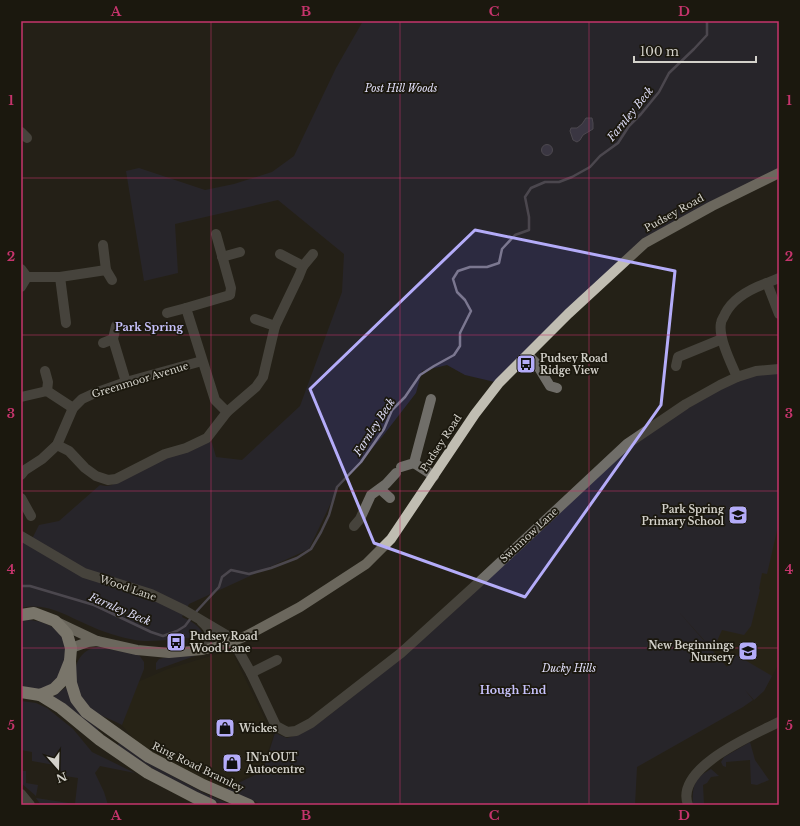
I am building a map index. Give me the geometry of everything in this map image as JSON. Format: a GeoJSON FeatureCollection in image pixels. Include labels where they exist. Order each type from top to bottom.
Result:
{"type":"FeatureCollection","features":[{"type":"Feature","properties":{"kind":"highway"},"geometry":{"type":"LineString","coordinates":[[21,615],[34,613],[55,621],[67,634],[71,648],[70,660],[62,681],[54,689],[40,694],[21,692]]}},
{"type":"Feature","properties":{"kind":"highway","name":"Ring Road Bramley"},"geometry":{"type":"LineString","coordinates":[[70,660],[71,683],[76,699],[86,712],[149,757],[203,785],[249,805]]}},
{"type":"Feature","properties":{"kind":"highway"},"geometry":{"type":"LineString","coordinates":[[40,694],[61,708],[100,740],[148,773],[211,805]]}},
{"type":"Feature","properties":{"kind":"main road","name":"Pudsey Road"},"geometry":{"type":"LineString","coordinates":[[55,621],[97,641],[137,650],[169,653],[202,650],[233,641],[300,607],[366,564],[391,540],[478,409],[499,383],[568,314],[645,243],[699,213],[779,173]]}},
{"type":"Feature","properties":{"kind":"main road","name":"Pudsey Road"},"geometry":{"type":"LineString","coordinates":[[71,648],[88,642],[97,641]]}},
{"type":"Feature","properties":{"kind":"street"},"geometry":{"type":"LineString","coordinates":[[168,313],[230,295],[231,288],[216,234]]}},
{"type":"Feature","properties":{"kind":"street"},"geometry":{"type":"LineString","coordinates":[[103,245],[106,270],[112,280]]}},
{"type":"Feature","properties":{"kind":"street"},"geometry":{"type":"LineString","coordinates":[[222,257],[240,252]]}},
{"type":"Feature","properties":{"kind":"street"},"geometry":{"type":"LineString","coordinates":[[280,254],[303,266]]}},
{"type":"Feature","properties":{"kind":"street"},"geometry":{"type":"LineString","coordinates":[[57,446],[69,451],[85,468],[96,476],[108,480],[116,480],[165,454],[186,448],[207,438],[227,412],[256,387],[263,377],[275,326],[303,266],[313,254]]}},
{"type":"Feature","properties":{"kind":"street"},"geometry":{"type":"LineString","coordinates":[[21,287],[24,273],[60,277],[106,270]]}},
{"type":"Feature","properties":{"kind":"street"},"geometry":{"type":"LineString","coordinates":[[60,277],[66,323]]}},
{"type":"Feature","properties":{"kind":"street"},"geometry":{"type":"LineString","coordinates":[[737,377],[722,339],[721,322],[728,309],[746,293],[779,278]]}},
{"type":"Feature","properties":{"kind":"street"},"geometry":{"type":"LineString","coordinates":[[767,283],[779,314]]}},
{"type":"Feature","properties":{"kind":"street"},"geometry":{"type":"LineString","coordinates":[[186,308],[215,400],[227,412]]}},
{"type":"Feature","properties":{"kind":"street"},"geometry":{"type":"LineString","coordinates":[[255,319],[275,326]]}},
{"type":"Feature","properties":{"kind":"street"},"geometry":{"type":"LineString","coordinates":[[116,326],[113,339],[126,382]]}},
{"type":"Feature","properties":{"kind":"street"},"geometry":{"type":"LineString","coordinates":[[103,343],[113,339]]}},
{"type":"Feature","properties":{"kind":"street"},"geometry":{"type":"LineString","coordinates":[[676,366],[678,357],[722,339]]}},
{"type":"Feature","properties":{"kind":"street"},"geometry":{"type":"LineString","coordinates":[[528,355],[536,363],[550,386],[557,388]]}},
{"type":"Feature","properties":{"kind":"street","name":"Greenmoor Avenue"},"geometry":{"type":"LineString","coordinates":[[21,475],[57,446],[73,408],[82,399],[126,382],[202,361]]}},
{"type":"Feature","properties":{"kind":"street","name":"Swinnow Lane"},"geometry":{"type":"LineString","coordinates":[[250,673],[276,726],[287,732],[296,731],[311,723],[401,653],[478,584],[627,444],[686,404],[737,377],[756,370],[779,369]]}},
{"type":"Feature","properties":{"kind":"street"},"geometry":{"type":"LineString","coordinates":[[45,371],[48,382],[47,391]]}},
{"type":"Feature","properties":{"kind":"street"},"geometry":{"type":"LineString","coordinates":[[21,397],[47,391],[73,408]]}},
{"type":"Feature","properties":{"kind":"street"},"geometry":{"type":"LineString","coordinates":[[414,463],[431,399]]}},
{"type":"Feature","properties":{"kind":"street"},"geometry":{"type":"LineString","coordinates":[[414,463],[434,476]]}},
{"type":"Feature","properties":{"kind":"street"},"geometry":{"type":"LineString","coordinates":[[354,526],[360,519],[371,495],[386,484],[399,470],[414,463]]}},
{"type":"Feature","properties":{"kind":"street"},"geometry":{"type":"LineString","coordinates":[[380,489],[390,498]]}},
{"type":"Feature","properties":{"kind":"street"},"geometry":{"type":"LineString","coordinates":[[21,498],[30,516]]}},
{"type":"Feature","properties":{"kind":"street","name":"Wood Lane"},"geometry":{"type":"LineString","coordinates":[[21,536],[84,573],[151,594],[184,610],[212,626],[233,641]]}},
{"type":"Feature","properties":{"kind":"street"},"geometry":{"type":"LineString","coordinates":[[201,621],[210,633],[210,637],[202,650]]}},
{"type":"Feature","properties":{"kind":"street"},"geometry":{"type":"LineString","coordinates":[[233,641],[250,673],[277,660]]}},
{"type":"Feature","properties":{"kind":"street"},"geometry":{"type":"LineString","coordinates":[[688,805],[687,788],[694,775],[709,761],[779,722]]}},
{"type":"Feature","properties":{"kind":"street"},"geometry":{"type":"LineString","coordinates":[[21,794],[30,805]]}},
{"type":"Feature","properties":{"kind":"highlighted area"},"geometry":{"type":"Polygon","coordinates":[[[475,230],[675,271],[661,405],[525,597],[374,543],[310,389],[475,230]]]}},
{"type":"Feature","properties":{"kind":"shaded area"},"geometry":{"type":"Polygon","coordinates":[[[586,118],[592,118],[593,129],[583,135],[577,142],[573,140],[570,131],[571,128],[577,128],[586,118]]]}},
{"type":"Feature","properties":{"kind":"shaded area"},"geometry":{"type":"Polygon","coordinates":[[[545,145],[549,145],[551,146],[551,154],[545,155],[542,152],[542,148],[545,145]]]}},
{"type":"Feature","properties":{"kind":"shaded area","name":"Park Spring Primary School"},"geometry":{"type":"Polygon","coordinates":[[[779,425],[779,663],[764,691],[754,700],[674,605],[779,425]]]}},
{"type":"Feature","properties":{"kind":"shaded area"},"geometry":{"type":"Polygon","coordinates":[[[231,650],[273,736],[262,769],[222,789],[149,757],[122,725],[138,682],[168,669],[231,650]]]}},
{"type":"Feature","properties":{"kind":"green space","name":"Post Hill Woods"},"geometry":{"type":"Polygon","coordinates":[[[363,21],[779,21],[779,173],[645,243],[499,383],[465,375],[447,365],[422,371],[416,393],[382,437],[338,488],[309,549],[189,604],[182,617],[197,626],[203,635],[197,637],[157,641],[135,640],[117,636],[94,628],[56,610],[39,607],[21,608],[21,536],[31,541],[39,525],[59,521],[100,485],[112,485],[116,479],[207,438],[212,443],[216,457],[242,460],[300,406],[342,292],[344,254],[278,200],[175,224],[178,273],[144,281],[126,171],[139,168],[205,190],[234,184],[272,172],[294,156],[336,68],[363,21]]]}},
{"type":"Feature","properties":{"kind":"green space","name":"Ducky Hills"},"geometry":{"type":"Polygon","coordinates":[[[779,373],[779,522],[767,574],[762,573],[760,590],[751,626],[744,635],[722,630],[713,650],[678,611],[727,667],[733,653],[772,676],[764,691],[754,700],[745,690],[753,700],[637,767],[635,805],[263,805],[226,789],[263,771],[275,733],[287,738],[300,734],[327,717],[403,656],[632,446],[663,424],[721,388],[758,374],[779,373]]]}},
{"type":"Feature","properties":{"kind":"green space"},"geometry":{"type":"Polygon","coordinates":[[[21,621],[37,621],[53,627],[61,634],[65,643],[66,659],[63,670],[56,680],[44,688],[32,689],[21,685],[21,621]]]}},
{"type":"Feature","properties":{"kind":"green space"},"geometry":{"type":"Polygon","coordinates":[[[98,647],[139,655],[144,662],[144,669],[122,725],[88,708],[80,696],[77,688],[75,670],[78,662],[82,655],[89,650],[98,647]]]}},
{"type":"Feature","properties":{"kind":"green space"},"geometry":{"type":"Polygon","coordinates":[[[200,654],[156,670],[156,663],[159,659],[200,654]]]}},
{"type":"Feature","properties":{"kind":"green space"},"geometry":{"type":"Polygon","coordinates":[[[66,687],[85,718],[99,729],[96,732],[53,697],[66,687]]]}},
{"type":"Feature","properties":{"kind":"green space"},"geometry":{"type":"Polygon","coordinates":[[[21,701],[36,703],[47,708],[73,729],[92,752],[135,773],[100,766],[95,773],[108,805],[41,805],[36,798],[75,804],[78,778],[59,775],[60,766],[32,761],[32,752],[21,750],[21,701]]]}},
{"type":"Feature","properties":{"kind":"green space"},"geometry":{"type":"Polygon","coordinates":[[[750,742],[755,760],[769,780],[757,785],[751,784],[750,760],[726,762],[726,767],[723,766],[721,762],[724,757],[750,742]]]}},
{"type":"Feature","properties":{"kind":"green space"},"geometry":{"type":"Polygon","coordinates":[[[119,743],[152,765],[204,793],[231,805],[218,802],[182,786],[117,746],[119,743]]]}},
{"type":"Feature","properties":{"kind":"green space"},"geometry":{"type":"Polygon","coordinates":[[[711,769],[719,776],[711,777],[707,783],[703,785],[704,805],[693,805],[695,784],[705,772],[711,769]]]}},
{"type":"Feature","properties":{"kind":"green space"},"geometry":{"type":"Polygon","coordinates":[[[21,771],[26,771],[26,783],[38,785],[36,796],[21,783],[21,771]]]}},
{"type":"Feature","properties":{"kind":"waterway","name":"Farnley Beck"},"geometry":{"type":"LineString","coordinates":[[195,613],[219,587],[222,577],[231,570],[249,574],[271,568],[297,558],[311,549],[329,515],[337,487],[361,462],[384,429],[392,410],[405,397],[420,375],[454,355],[460,346],[460,333],[471,311],[465,300],[457,292],[453,279],[458,271],[470,267],[487,267],[499,263],[502,249],[515,235],[529,230],[529,217],[525,197],[531,188],[545,182],[559,182],[572,177],[590,167],[600,156],[618,143],[629,126],[659,92],[669,73],[707,35],[706,21]]}},
{"type":"Feature","properties":{"kind":"waterway","name":"Farnley Beck"},"geometry":{"type":"LineString","coordinates":[[21,586],[30,586],[94,605],[151,632],[163,636],[177,631],[185,626],[191,618]]}},
{"type":"Feature","properties":{"kind":"place","name":"Pudsey Road Ridge View"},"geometry":{"type":"Point","coordinates":[526,364]}},
{"type":"Feature","properties":{"kind":"place","name":"Park Spring Primary School"},"geometry":{"type":"Point","coordinates":[738,515]}},
{"type":"Feature","properties":{"kind":"place","name":"Pudsey Road Wood Lane"},"geometry":{"type":"Point","coordinates":[176,642]}},
{"type":"Feature","properties":{"kind":"place","name":"New Beginnings Nursery"},"geometry":{"type":"Point","coordinates":[748,651]}},
{"type":"Feature","properties":{"kind":"place","name":"Wickes"},"geometry":{"type":"Point","coordinates":[225,728]}},
{"type":"Feature","properties":{"kind":"place","name":"IN'n'OUT Autocentre"},"geometry":{"type":"Point","coordinates":[232,763]}},
{"type":"Feature","properties":{"kind":"district","name":"Park Spring"},"geometry":{"type":"Point","coordinates":[149,327]}},
{"type":"Feature","properties":{"kind":"district","name":"Hough End"},"geometry":{"type":"Point","coordinates":[513,690]}}]}
